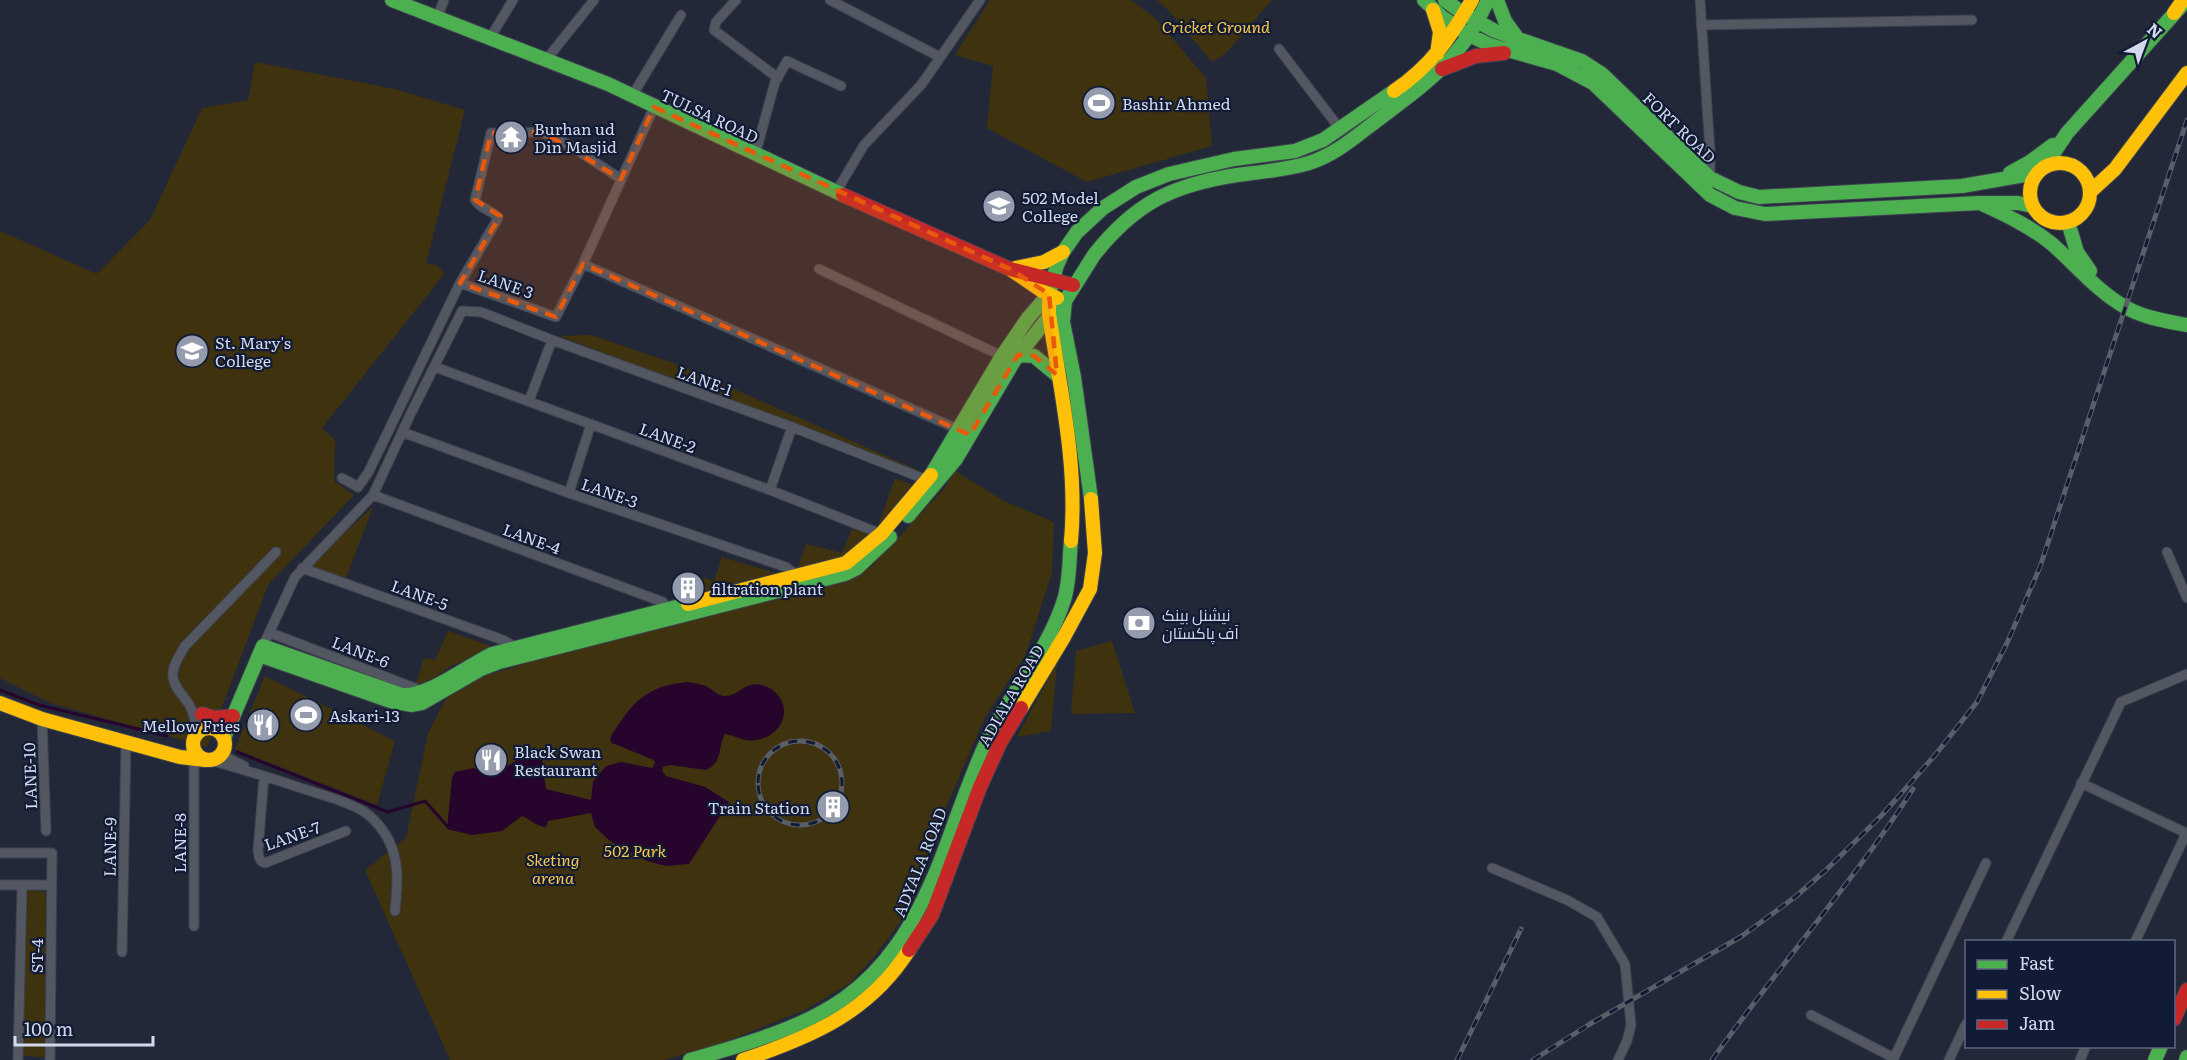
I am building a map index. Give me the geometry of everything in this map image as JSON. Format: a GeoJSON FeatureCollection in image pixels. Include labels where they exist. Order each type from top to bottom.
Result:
{"type":"FeatureCollection","features":[{"type":"Feature","properties":{"kind":"main road","name":"TULSA ROAD"},"geometry":{"type":"LineString","coordinates":[[392,0],[417,5],[437,18],[608,84],[754,155],[1010,269],[1049,294],[1065,301]]}},
{"type":"Feature","properties":{"kind":"main road","name":"FORT ROAD"},"geometry":{"type":"LineString","coordinates":[[1445,0],[1516,46],[1593,83],[1710,195],[1735,208],[1765,214],[1979,203],[2018,203],[2032,206]]}},
{"type":"Feature","properties":{"kind":"main road","name":"ADIALA ROAD"},"geometry":{"type":"LineString","coordinates":[[1029,669],[1059,613],[1067,585],[1073,493],[1049,315],[1052,280],[1063,252],[1077,232],[1103,208],[1136,187],[1169,174],[1234,159],[1295,151],[1323,140],[1406,83],[1437,54],[1472,0]]}},
{"type":"Feature","properties":{"kind":"main road"},"geometry":{"type":"LineString","coordinates":[[1442,69],[1469,35],[1488,0]]}},
{"type":"Feature","properties":{"kind":"main road"},"geometry":{"type":"LineString","coordinates":[[1442,69],[1476,56],[1516,46],[1497,0]]}},
{"type":"Feature","properties":{"kind":"main road"},"geometry":{"type":"LineString","coordinates":[[2041,170],[2055,163],[2065,163],[2075,166],[2083,173],[2090,192],[2087,207],[2076,219],[2060,223],[2044,218],[2032,206],[2030,189],[2041,170],[2067,134],[2185,0]]}},
{"type":"Feature","properties":{"kind":"main road","name":"FORT ROAD"},"geometry":{"type":"LineString","coordinates":[[1425,1],[1456,27],[1490,45],[1516,46],[1582,61],[1602,74],[1710,178],[1739,192],[1759,197],[1962,186],[1988,183],[2041,170]]}},
{"type":"Feature","properties":{"kind":"main road"},"geometry":{"type":"LineString","coordinates":[[1425,1],[1433,10],[1440,32],[1437,54]]}},
{"type":"Feature","properties":{"kind":"main road","name":"ADIALA ROAD"},"geometry":{"type":"LineString","coordinates":[[743,1060],[787,1046],[843,1018],[870,998],[898,968],[932,915],[980,787],[1000,743],[1044,666],[1069,629],[1090,589],[1095,552],[1092,504],[1074,376],[1063,322],[1065,301],[1094,255],[1118,225],[1138,208],[1183,186],[1296,167],[1326,157],[1411,95],[1442,69]]}},
{"type":"Feature","properties":{"kind":"main road"},"geometry":{"type":"LineString","coordinates":[[2090,192],[2115,169],[2187,73]]}},
{"type":"Feature","properties":{"kind":"main road"},"geometry":{"type":"LineString","coordinates":[[1988,183],[2030,162],[2067,134]]}},
{"type":"Feature","properties":{"kind":"main road"},"geometry":{"type":"LineString","coordinates":[[1979,203],[2042,236],[2125,307],[2146,316],[2187,325]]}},
{"type":"Feature","properties":{"kind":"main road"},"geometry":{"type":"LineString","coordinates":[[2068,222],[2077,252],[2104,291]]}},
{"type":"Feature","properties":{"kind":"main road"},"geometry":{"type":"LineString","coordinates":[[1010,269],[1044,261],[1063,252]]}},
{"type":"Feature","properties":{"kind":"main road","name":"TULSA ROAD"},"geometry":{"type":"LineString","coordinates":[[1010,269],[1073,285]]}},
{"type":"Feature","properties":{"kind":"main road"},"geometry":{"type":"LineString","coordinates":[[219,733],[233,716],[261,650],[402,695],[431,694],[473,663],[492,654],[521,651],[800,580],[846,562],[885,536],[932,482],[1011,357],[1028,318],[1049,294]]}},
{"type":"Feature","properties":{"kind":"main road"},"geometry":{"type":"LineString","coordinates":[[1011,357],[1065,301]]}},
{"type":"Feature","properties":{"kind":"main road"},"geometry":{"type":"LineString","coordinates":[[1011,357],[1034,356],[1057,375]]}},
{"type":"Feature","properties":{"kind":"main road","name":"ADYALA ROAD"},"geometry":{"type":"LineString","coordinates":[[690,1060],[771,1035],[809,1020],[855,992],[881,968],[898,947],[928,893],[981,753],[1029,669]]}},
{"type":"Feature","properties":{"kind":"main road"},"geometry":{"type":"LineString","coordinates":[[0,703],[42,719],[162,751],[207,759],[226,747],[219,733],[205,728],[176,748],[162,751]]}},
{"type":"Feature","properties":{"kind":"main road"},"geometry":{"type":"LineString","coordinates":[[201,714],[214,718],[233,716]]}},
{"type":"Feature","properties":{"kind":"main road"},"geometry":{"type":"LineString","coordinates":[[196,735],[194,751],[207,759]]}},
{"type":"Feature","properties":{"kind":"main road"},"geometry":{"type":"LineString","coordinates":[[2175,1017],[2187,990]]}},
{"type":"Feature","properties":{"kind":"street"},"geometry":{"type":"LineString","coordinates":[[437,18],[444,0]]}},
{"type":"Feature","properties":{"kind":"street"},"geometry":{"type":"LineString","coordinates":[[490,38],[513,0]]}},
{"type":"Feature","properties":{"kind":"street"},"geometry":{"type":"LineString","coordinates":[[546,60],[594,0]]}},
{"type":"Feature","properties":{"kind":"street"},"geometry":{"type":"LineString","coordinates":[[736,0],[717,22],[714,30],[778,78]]}},
{"type":"Feature","properties":{"kind":"street"},"geometry":{"type":"LineString","coordinates":[[830,0],[939,57]]}},
{"type":"Feature","properties":{"kind":"street"},"geometry":{"type":"LineString","coordinates":[[836,192],[864,145],[921,85],[980,0]]}},
{"type":"Feature","properties":{"kind":"street"},"geometry":{"type":"LineString","coordinates":[[1700,0],[1709,140],[1710,195]]}},
{"type":"Feature","properties":{"kind":"street"},"geometry":{"type":"LineString","coordinates":[[632,96],[681,15]]}},
{"type":"Feature","properties":{"kind":"street"},"geometry":{"type":"LineString","coordinates":[[1701,25],[1972,20]]}},
{"type":"Feature","properties":{"kind":"street"},"geometry":{"type":"LineString","coordinates":[[1279,49],[1340,129]]}},
{"type":"Feature","properties":{"kind":"street"},"geometry":{"type":"LineString","coordinates":[[754,155],[778,78],[787,61],[841,86]]}},
{"type":"Feature","properties":{"kind":"street","name":"LANE 3"},"geometry":{"type":"LineString","coordinates":[[342,478],[358,487],[368,473],[460,283],[556,316],[583,264],[654,107]]}},
{"type":"Feature","properties":{"kind":"street"},"geometry":{"type":"LineString","coordinates":[[460,283],[498,216],[483,208],[475,200],[491,134],[543,132],[569,145],[621,179]]}},
{"type":"Feature","properties":{"kind":"street"},"geometry":{"type":"LineString","coordinates":[[583,264],[965,432]]}},
{"type":"Feature","properties":{"kind":"street"},"geometry":{"type":"LineString","coordinates":[[819,270],[1011,357]]}},
{"type":"Feature","properties":{"kind":"street","name":"LANE-1"},"geometry":{"type":"LineString","coordinates":[[435,368],[462,311],[481,312],[792,427],[932,482]]}},
{"type":"Feature","properties":{"kind":"street"},"geometry":{"type":"LineString","coordinates":[[529,401],[552,340]]}},
{"type":"Feature","properties":{"kind":"street"},"geometry":{"type":"LineString","coordinates":[[261,650],[286,592],[302,568],[373,495],[435,368]]}},
{"type":"Feature","properties":{"kind":"street","name":"LANE-2"},"geometry":{"type":"LineString","coordinates":[[435,368],[770,490],[885,536]]}},
{"type":"Feature","properties":{"kind":"street"},"geometry":{"type":"LineString","coordinates":[[569,494],[591,424]]}},
{"type":"Feature","properties":{"kind":"street"},"geometry":{"type":"LineString","coordinates":[[770,490],[792,427]]}},
{"type":"Feature","properties":{"kind":"street","name":"LANE-3"},"geometry":{"type":"LineString","coordinates":[[402,432],[569,494],[786,567],[800,580]]}},
{"type":"Feature","properties":{"kind":"street","name":"LANE-4"},"geometry":{"type":"LineString","coordinates":[[373,495],[663,602],[670,613]]}},
{"type":"Feature","properties":{"kind":"street"},"geometry":{"type":"LineString","coordinates":[[196,735],[195,717],[172,676],[177,659],[185,646],[276,552]]}},
{"type":"Feature","properties":{"kind":"street"},"geometry":{"type":"LineString","coordinates":[[2167,552],[2187,598]]}},
{"type":"Feature","properties":{"kind":"street","name":"LANE-5"},"geometry":{"type":"LineString","coordinates":[[302,568],[503,640],[521,651]]}},
{"type":"Feature","properties":{"kind":"street","name":"LANE-6"},"geometry":{"type":"LineString","coordinates":[[276,635],[431,694]]}},
{"type":"Feature","properties":{"kind":"street"},"geometry":{"type":"LineString","coordinates":[[2007,940],[2121,702],[2187,674]]}},
{"type":"Feature","properties":{"kind":"street"},"geometry":{"type":"LineString","coordinates":[[189,705],[219,733]]}},
{"type":"Feature","properties":{"kind":"street","name":"LANE-10"},"geometry":{"type":"LineString","coordinates":[[42,719],[46,831]]}},
{"type":"Feature","properties":{"kind":"street","name":"LANE-9"},"geometry":{"type":"LineString","coordinates":[[122,952],[126,742]]}},
{"type":"Feature","properties":{"kind":"street"},"geometry":{"type":"LineString","coordinates":[[207,759],[240,763],[250,771],[345,802],[364,812],[378,825],[389,841],[396,859],[398,878],[396,911]]}},
{"type":"Feature","properties":{"kind":"street","name":"LANE-8"},"geometry":{"type":"LineString","coordinates":[[194,926],[207,759]]}},
{"type":"Feature","properties":{"kind":"street","name":"LANE-7"},"geometry":{"type":"LineString","coordinates":[[264,776],[258,851],[261,861],[266,862],[346,831]]}},
{"type":"Feature","properties":{"kind":"street"},"geometry":{"type":"LineString","coordinates":[[2081,783],[2184,832],[2184,838],[2136,940]]}},
{"type":"Feature","properties":{"kind":"street","name":"ST-4"},"geometry":{"type":"LineString","coordinates":[[0,853],[52,853],[50,1060]]}},
{"type":"Feature","properties":{"kind":"street"},"geometry":{"type":"LineString","coordinates":[[1810,1016],[1894,1059],[1986,863]]}},
{"type":"Feature","properties":{"kind":"street"},"geometry":{"type":"LineString","coordinates":[[1492,868],[1567,900],[1597,916],[1625,964],[1631,1025],[1628,1041],[1618,1060]]}},
{"type":"Feature","properties":{"kind":"street"},"geometry":{"type":"LineString","coordinates":[[0,885],[51,885]]}},
{"type":"Feature","properties":{"kind":"street"},"geometry":{"type":"LineString","coordinates":[[18,1060],[22,885]]}},
{"type":"Feature","properties":{"kind":"street"},"geometry":{"type":"LineString","coordinates":[[1949,1060],[1965,1026]]}},
{"type":"Feature","properties":{"kind":"highlighted area"},"geometry":{"type":"Polygon","coordinates":[[[654,107],[1010,269],[1049,294],[1057,375],[1034,356],[1018,355],[970,435],[583,264],[556,317],[460,283],[500,216],[475,200],[491,133],[543,132],[621,179],[654,107]]]}},
{"type":"Feature","properties":{"kind":"green space","name":"Bashir Ahmed"},"geometry":{"type":"Polygon","coordinates":[[[990,0],[1131,0],[1155,18],[1206,78],[1212,146],[1087,182],[987,128],[993,66],[955,55],[990,0]]]}},
{"type":"Feature","properties":{"kind":"green space","name":"Cricket Ground"},"geometry":{"type":"Polygon","coordinates":[[[1157,0],[1272,0],[1226,53],[1212,62],[1157,0]]]}},
{"type":"Feature","properties":{"kind":"green space","name":"St. Mary's College"},"geometry":{"type":"Polygon","coordinates":[[[255,62],[395,89],[465,110],[426,264],[436,265],[445,273],[322,428],[335,440],[334,481],[354,495],[268,585],[207,747],[50,703],[0,678],[0,231],[97,274],[150,220],[202,108],[248,100],[255,62]]]}},
{"type":"Feature","properties":{"kind":"green space"},"geometry":{"type":"Polygon","coordinates":[[[591,335],[679,365],[927,474],[925,476],[560,336],[591,335]]]}},
{"type":"Feature","properties":{"kind":"green space","name":"502 Park"},"geometry":{"type":"Polygon","coordinates":[[[955,471],[1006,502],[1054,522],[1052,572],[1026,654],[985,717],[941,819],[922,881],[900,922],[874,957],[850,983],[807,1009],[720,1044],[664,1060],[450,1060],[365,870],[406,838],[428,733],[446,699],[482,677],[563,652],[836,584],[871,567],[943,490],[955,471]]]}},
{"type":"Feature","properties":{"kind":"green space"},"geometry":{"type":"Polygon","coordinates":[[[895,478],[914,486],[878,526],[895,478]]]}},
{"type":"Feature","properties":{"kind":"green space"},"geometry":{"type":"Polygon","coordinates":[[[373,507],[346,578],[313,567],[313,561],[373,507]]]}},
{"type":"Feature","properties":{"kind":"green space"},"geometry":{"type":"Polygon","coordinates":[[[852,529],[871,535],[843,557],[803,568],[798,567],[806,544],[842,553],[852,529]]]}},
{"type":"Feature","properties":{"kind":"green space"},"geometry":{"type":"Polygon","coordinates":[[[722,557],[782,575],[675,600],[684,571],[714,581],[722,557]]]}},
{"type":"Feature","properties":{"kind":"green space"},"geometry":{"type":"Polygon","coordinates":[[[448,631],[496,648],[451,666],[425,684],[416,683],[424,658],[435,660],[448,631]]]}},
{"type":"Feature","properties":{"kind":"green space"},"geometry":{"type":"Polygon","coordinates":[[[1112,641],[1135,713],[1071,714],[1076,651],[1112,641]]]}},
{"type":"Feature","properties":{"kind":"green space"},"geometry":{"type":"Polygon","coordinates":[[[1057,663],[1051,731],[1017,737],[1057,663]]]}},
{"type":"Feature","properties":{"kind":"green space"},"geometry":{"type":"Polygon","coordinates":[[[265,676],[395,741],[377,805],[235,749],[265,676]]]}},
{"type":"Feature","properties":{"kind":"green space"},"geometry":{"type":"Polygon","coordinates":[[[27,890],[46,892],[45,1057],[21,1056],[27,890]]]}},
{"type":"Feature","properties":{"kind":"shaded area"},"geometry":{"type":"Polygon","coordinates":[[[688,682],[706,686],[723,696],[731,695],[753,684],[765,686],[779,697],[784,712],[779,727],[764,738],[752,741],[725,734],[718,758],[706,770],[670,765],[663,767],[662,771],[666,776],[705,787],[729,802],[689,864],[666,866],[647,861],[610,841],[595,827],[591,813],[548,821],[546,827],[522,816],[502,831],[472,835],[447,829],[452,778],[455,772],[474,768],[481,772],[508,766],[517,760],[542,760],[546,789],[591,800],[593,782],[606,766],[621,762],[652,768],[654,760],[612,743],[611,736],[626,714],[642,698],[661,687],[688,682]]]}},
{"type":"Feature","properties":{"kind":"waterway"},"geometry":{"type":"LineString","coordinates":[[0,690],[39,705],[167,736]]}},
{"type":"Feature","properties":{"kind":"waterway"},"geometry":{"type":"LineString","coordinates":[[237,752],[388,812],[425,801],[449,828]]}},
{"type":"Feature","properties":{"kind":"railway"},"geometry":{"type":"LineString","coordinates":[[1533,1060],[1590,1024],[1742,936],[1795,897],[1882,815],[1936,754],[1977,702],[2007,643],[2040,567],[2187,120]]}},
{"type":"Feature","properties":{"kind":"railway"},"geometry":{"type":"LineString","coordinates":[[800,741],[816,744],[830,753],[839,767],[842,783],[839,799],[830,813],[816,822],[800,825],[784,822],[770,813],[761,799],[758,783],[761,767],[770,753],[784,744],[800,741]]}},
{"type":"Feature","properties":{"kind":"railway"},"geometry":{"type":"LineString","coordinates":[[1712,1060],[1840,892],[1913,789]]}},
{"type":"Feature","properties":{"kind":"railway"},"geometry":{"type":"LineString","coordinates":[[1457,1060],[1521,929]]}},
{"type":"Feature","properties":{"kind":"traffic: fast"},"geometry":{"type":"LineString","coordinates":[[392,0],[608,84],[843,195]]}},
{"type":"Feature","properties":{"kind":"traffic: fast"},"geometry":{"type":"LineString","coordinates":[[1424,0],[1442,17],[1469,35],[1490,45],[1557,64],[1593,83],[1710,195],[1735,208],[1765,214],[1979,203],[2018,203],[2032,206]]}},
{"type":"Feature","properties":{"kind":"traffic: fast"},"geometry":{"type":"LineString","coordinates":[[1445,0],[1464,14],[1495,31],[1582,61],[1602,74],[1710,178],[1739,192],[1759,197],[1962,186],[2037,173]]}},
{"type":"Feature","properties":{"kind":"traffic: fast"},"geometry":{"type":"LineString","coordinates":[[1094,255],[1109,237],[1140,209],[1174,191],[1214,179],[1300,165],[1318,160],[1342,147],[1406,98],[1451,59],[1476,24],[1488,0]]}},
{"type":"Feature","properties":{"kind":"traffic: fast"},"geometry":{"type":"LineString","coordinates":[[1497,0],[1505,21],[1518,39]]}},
{"type":"Feature","properties":{"kind":"traffic: fast"},"geometry":{"type":"LineString","coordinates":[[2045,166],[2067,133],[2182,5]]}},
{"type":"Feature","properties":{"kind":"traffic: fast"},"geometry":{"type":"LineString","coordinates":[[931,475],[1002,356],[1028,318],[1049,294],[1063,252],[1077,232],[1103,208],[1136,187],[1169,174],[1234,159],[1295,151],[1323,140],[1394,91]]}},
{"type":"Feature","properties":{"kind":"traffic: fast"},"geometry":{"type":"LineString","coordinates":[[2010,173],[2053,145]]}},
{"type":"Feature","properties":{"kind":"traffic: fast"},"geometry":{"type":"LineString","coordinates":[[1984,205],[2019,222],[2044,238],[2096,286],[2125,307],[2147,316],[2187,325]]}},
{"type":"Feature","properties":{"kind":"traffic: fast"},"geometry":{"type":"LineString","coordinates":[[2068,222],[2077,252],[2090,271]]}},
{"type":"Feature","properties":{"kind":"traffic: fast"},"geometry":{"type":"LineString","coordinates":[[1091,499],[1074,377],[1063,322],[1065,301],[1094,255]]}},
{"type":"Feature","properties":{"kind":"traffic: fast"},"geometry":{"type":"LineString","coordinates":[[908,516],[956,459],[1014,361],[1054,310]]}},
{"type":"Feature","properties":{"kind":"traffic: fast"},"geometry":{"type":"LineString","coordinates":[[1018,355],[1034,356],[1057,375]]}},
{"type":"Feature","properties":{"kind":"traffic: fast"},"geometry":{"type":"LineString","coordinates":[[259,655],[390,701],[412,705],[422,703],[481,669],[499,662],[845,574],[857,568],[890,537]]}},
{"type":"Feature","properties":{"kind":"traffic: fast"},"geometry":{"type":"LineString","coordinates":[[690,1060],[778,1032],[813,1017],[845,998],[872,975],[897,945],[919,908],[940,862],[988,739],[1049,637],[1057,619],[1067,585],[1071,541]]}},
{"type":"Feature","properties":{"kind":"traffic: fast"},"geometry":{"type":"LineString","coordinates":[[224,738],[263,646],[402,695],[424,691],[435,686],[492,654],[688,604]]}},
{"type":"Feature","properties":{"kind":"traffic: fast"},"geometry":{"type":"LineString","coordinates":[[2155,1060],[2160,1048]]}},
{"type":"Feature","properties":{"kind":"traffic: slow"},"geometry":{"type":"LineString","coordinates":[[1394,91],[1419,72],[1439,50],[1472,0]]}},
{"type":"Feature","properties":{"kind":"traffic: slow"},"geometry":{"type":"LineString","coordinates":[[2174,13],[2183,0]]}},
{"type":"Feature","properties":{"kind":"traffic: slow"},"geometry":{"type":"LineString","coordinates":[[1433,10],[1440,32],[1437,54]]}},
{"type":"Feature","properties":{"kind":"traffic: slow"},"geometry":{"type":"LineString","coordinates":[[2090,192],[2115,169],[2187,73]]}},
{"type":"Feature","properties":{"kind":"traffic: slow"},"geometry":{"type":"LineString","coordinates":[[2054,163],[2066,163],[2077,168],[2085,176],[2090,193],[2088,205],[2077,218],[2066,223],[2054,223],[2043,218],[2035,210],[2030,199],[2030,187],[2035,176],[2043,168],[2054,163]]}},
{"type":"Feature","properties":{"kind":"traffic: slow"},"geometry":{"type":"LineString","coordinates":[[1015,268],[1044,262],[1063,252]]}},
{"type":"Feature","properties":{"kind":"traffic: slow"},"geometry":{"type":"LineString","coordinates":[[1010,269],[1042,291],[1057,298]]}},
{"type":"Feature","properties":{"kind":"traffic: slow"},"geometry":{"type":"LineString","coordinates":[[1049,294],[1049,314],[1070,456],[1073,513],[1071,541]]}},
{"type":"Feature","properties":{"kind":"traffic: slow"},"geometry":{"type":"LineString","coordinates":[[688,604],[846,563],[882,533],[931,475]]}},
{"type":"Feature","properties":{"kind":"traffic: slow"},"geometry":{"type":"LineString","coordinates":[[1021,708],[1090,589],[1095,553],[1091,499]]}},
{"type":"Feature","properties":{"kind":"traffic: slow"},"geometry":{"type":"LineString","coordinates":[[0,703],[42,719],[180,757],[205,760]]}},
{"type":"Feature","properties":{"kind":"traffic: slow"},"geometry":{"type":"LineString","coordinates":[[209,728],[220,733],[225,744],[220,755],[209,760],[198,755],[193,744],[198,733],[209,728]]}},
{"type":"Feature","properties":{"kind":"traffic: slow"},"geometry":{"type":"LineString","coordinates":[[743,1060],[792,1042],[837,1020],[876,991],[909,950]]}},
{"type":"Feature","properties":{"kind":"traffic: jam"},"geometry":{"type":"LineString","coordinates":[[1442,69],[1476,56],[1504,53]]}},
{"type":"Feature","properties":{"kind":"traffic: jam"},"geometry":{"type":"LineString","coordinates":[[843,195],[1010,269],[1073,285]]}},
{"type":"Feature","properties":{"kind":"traffic: jam"},"geometry":{"type":"LineString","coordinates":[[909,950],[932,915],[980,787],[1000,743],[1021,708]]}},
{"type":"Feature","properties":{"kind":"traffic: jam"},"geometry":{"type":"LineString","coordinates":[[202,714],[214,718],[233,716]]}},
{"type":"Feature","properties":{"kind":"traffic: jam"},"geometry":{"type":"LineString","coordinates":[[2175,1017],[2187,990]]}},
{"type":"Feature","properties":{"kind":"place","name":"Bashir Ahmed"},"geometry":{"type":"Point","coordinates":[1099,103]}},
{"type":"Feature","properties":{"kind":"place","name":"Burhan ud Din Masjid"},"geometry":{"type":"Point","coordinates":[511,137]}},
{"type":"Feature","properties":{"kind":"place","name":"502 Model College"},"geometry":{"type":"Point","coordinates":[999,206]}},
{"type":"Feature","properties":{"kind":"place","name":"St. Mary's College"},"geometry":{"type":"Point","coordinates":[192,351]}},
{"type":"Feature","properties":{"kind":"place","name":"filtration plant"},"geometry":{"type":"Point","coordinates":[688,588]}},
{"type":"Feature","properties":{"kind":"place","name":"نیشنل بینک آف پاکستان"},"geometry":{"type":"Point","coordinates":[1139,623]}},
{"type":"Feature","properties":{"kind":"place","name":"Askari-13"},"geometry":{"type":"Point","coordinates":[306,715]}},
{"type":"Feature","properties":{"kind":"place","name":"Mellow Fries"},"geometry":{"type":"Point","coordinates":[263,725]}},
{"type":"Feature","properties":{"kind":"place","name":"Black Swan Restaurant"},"geometry":{"type":"Point","coordinates":[491,760]}},
{"type":"Feature","properties":{"kind":"place","name":"Train Station"},"geometry":{"type":"Point","coordinates":[833,807]}},
{"type":"Feature","properties":{"kind":"park label","name":"Sketing arena"},"geometry":{"type":"Point","coordinates":[553,868]}}]}
